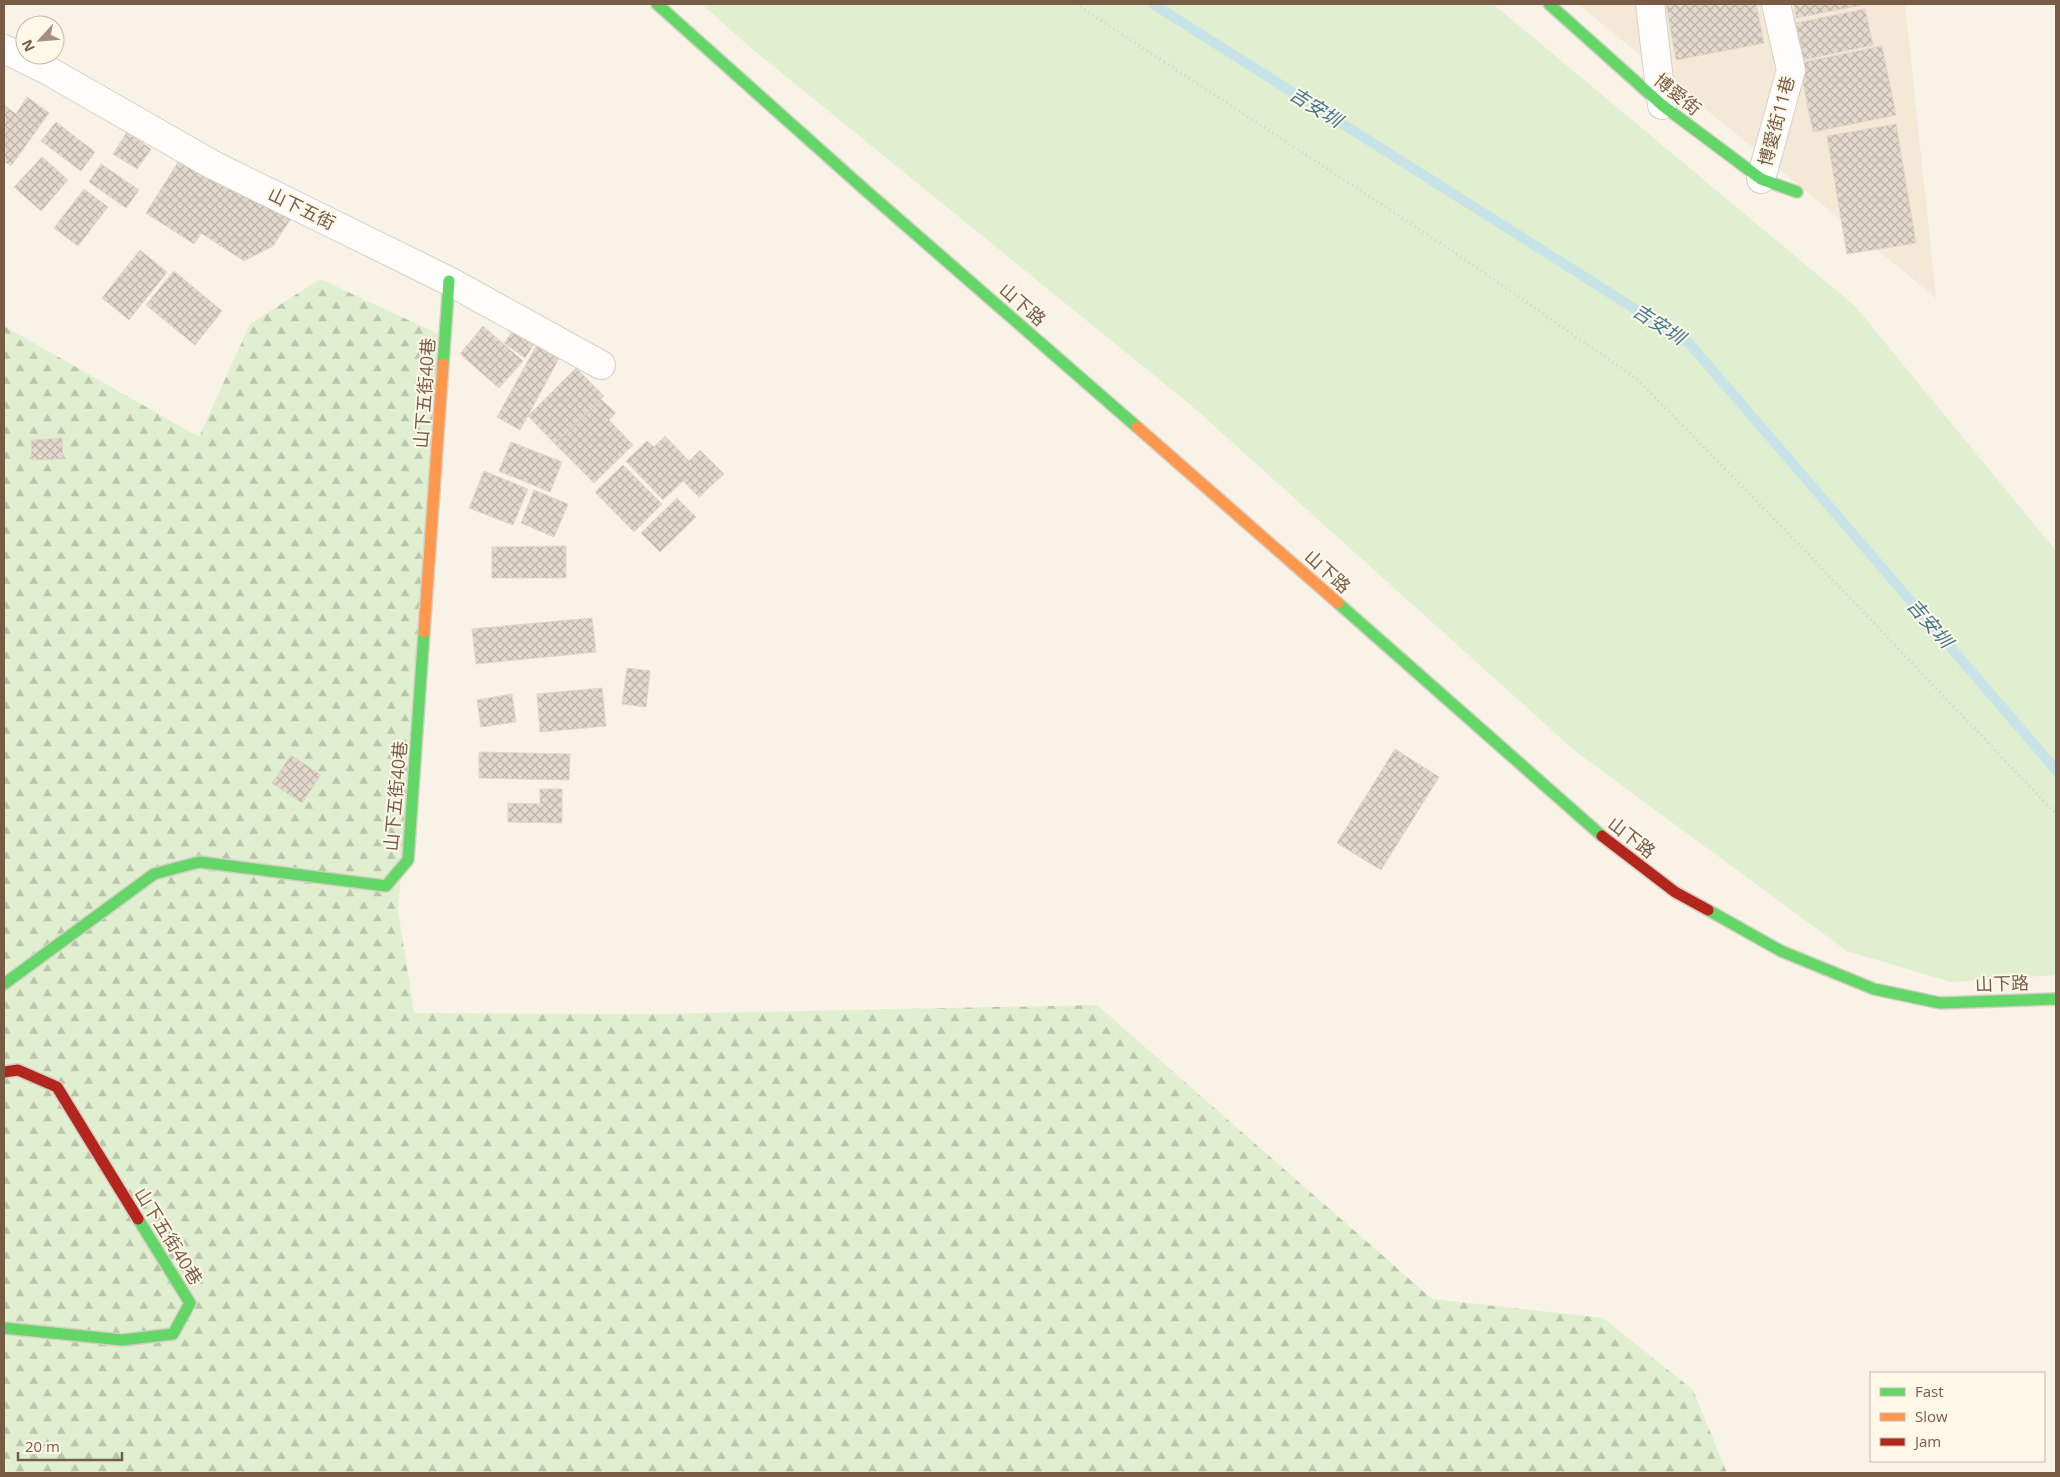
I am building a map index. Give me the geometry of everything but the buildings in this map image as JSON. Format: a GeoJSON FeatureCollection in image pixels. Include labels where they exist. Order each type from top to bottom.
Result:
{"type":"FeatureCollection","features":[{"type":"Feature","properties":{"kind":"street","name":"山下路"},"geometry":{"type":"LineString","coordinates":[[657,4],[879,202],[1257,531],[1586,824],[1675,892],[1781,951],[1874,989],[1940,1002],[2056,999]]}},
{"type":"Feature","properties":{"kind":"street","name":"博愛街"},"geometry":{"type":"LineString","coordinates":[[1549,4],[1662,105],[1761,179],[1797,192]]}},
{"type":"Feature","properties":{"kind":"street"},"geometry":{"type":"LineString","coordinates":[[1650,4],[1662,105]]}},
{"type":"Feature","properties":{"kind":"street","name":"博愛街11巷"},"geometry":{"type":"LineString","coordinates":[[1761,179],[1791,70],[1776,4]]}},
{"type":"Feature","properties":{"kind":"street","name":"山下五街"},"geometry":{"type":"LineString","coordinates":[[4,49],[47,70],[213,165],[449,281],[602,365]]}},
{"type":"Feature","properties":{"kind":"street","name":"山下五街40巷"},"geometry":{"type":"LineString","coordinates":[[4,984],[154,874],[199,862],[386,886],[408,860],[449,281]]}},
{"type":"Feature","properties":{"kind":"street","name":"山下五街40巷"},"geometry":{"type":"LineString","coordinates":[[4,1072],[18,1070],[57,1087],[190,1303],[173,1334],[122,1340],[4,1328]]}},
{"type":"Feature","properties":{"kind":"path"},"geometry":{"type":"LineString","coordinates":[[1076,4],[1457,254],[1637,379],[1788,533],[2056,814]]}},
{"type":"Feature","properties":{"kind":"shaded area"},"geometry":{"type":"Polygon","coordinates":[[[1578,4],[1905,4],[1936,298],[1578,4]]]}},
{"type":"Feature","properties":{"kind":"green space"},"geometry":{"type":"Polygon","coordinates":[[[702,4],[1493,4],[1855,306],[2056,551],[2056,975],[1951,982],[1847,951],[1575,751],[1192,406],[752,49],[702,4]]]}},
{"type":"Feature","properties":{"kind":"green space"},"geometry":{"type":"Polygon","coordinates":[[[320,279],[447,338],[398,910],[414,1013],[659,1014],[1097,1005],[1432,1299],[1603,1318],[1693,1390],[1727,1473],[4,1473],[4,326],[199,437],[250,324],[320,279]]]}},
{"type":"Feature","properties":{"kind":"waterway","name":"吉安圳"},"geometry":{"type":"LineString","coordinates":[[1153,4],[1689,343],[2056,770]]}},
{"type":"Feature","properties":{"kind":"traffic: fast"},"geometry":{"type":"LineString","coordinates":[[657,4],[864,189],[1137,427]]}},
{"type":"Feature","properties":{"kind":"traffic: fast"},"geometry":{"type":"LineString","coordinates":[[1549,4],[1662,105],[1761,179],[1797,192]]}},
{"type":"Feature","properties":{"kind":"traffic: fast"},"geometry":{"type":"LineString","coordinates":[[443,364],[449,281]]}},
{"type":"Feature","properties":{"kind":"traffic: fast"},"geometry":{"type":"LineString","coordinates":[[1338,603],[1602,836]]}},
{"type":"Feature","properties":{"kind":"traffic: fast"},"geometry":{"type":"LineString","coordinates":[[4,984],[154,874],[199,862],[386,886],[408,860],[424,632]]}},
{"type":"Feature","properties":{"kind":"traffic: fast"},"geometry":{"type":"LineString","coordinates":[[1708,910],[1781,951],[1874,989],[1940,1003],[2056,999]]}},
{"type":"Feature","properties":{"kind":"traffic: fast"},"geometry":{"type":"LineString","coordinates":[[4,1328],[122,1340],[173,1334],[190,1303],[138,1219]]}},
{"type":"Feature","properties":{"kind":"traffic: slow"},"geometry":{"type":"LineString","coordinates":[[424,632],[443,364]]}},
{"type":"Feature","properties":{"kind":"traffic: slow"},"geometry":{"type":"LineString","coordinates":[[1137,427],[1338,603]]}},
{"type":"Feature","properties":{"kind":"traffic: jam"},"geometry":{"type":"LineString","coordinates":[[1602,836],[1675,892],[1708,910]]}},
{"type":"Feature","properties":{"kind":"traffic: jam"},"geometry":{"type":"LineString","coordinates":[[4,1072],[18,1070],[57,1087],[138,1219]]}}]}
